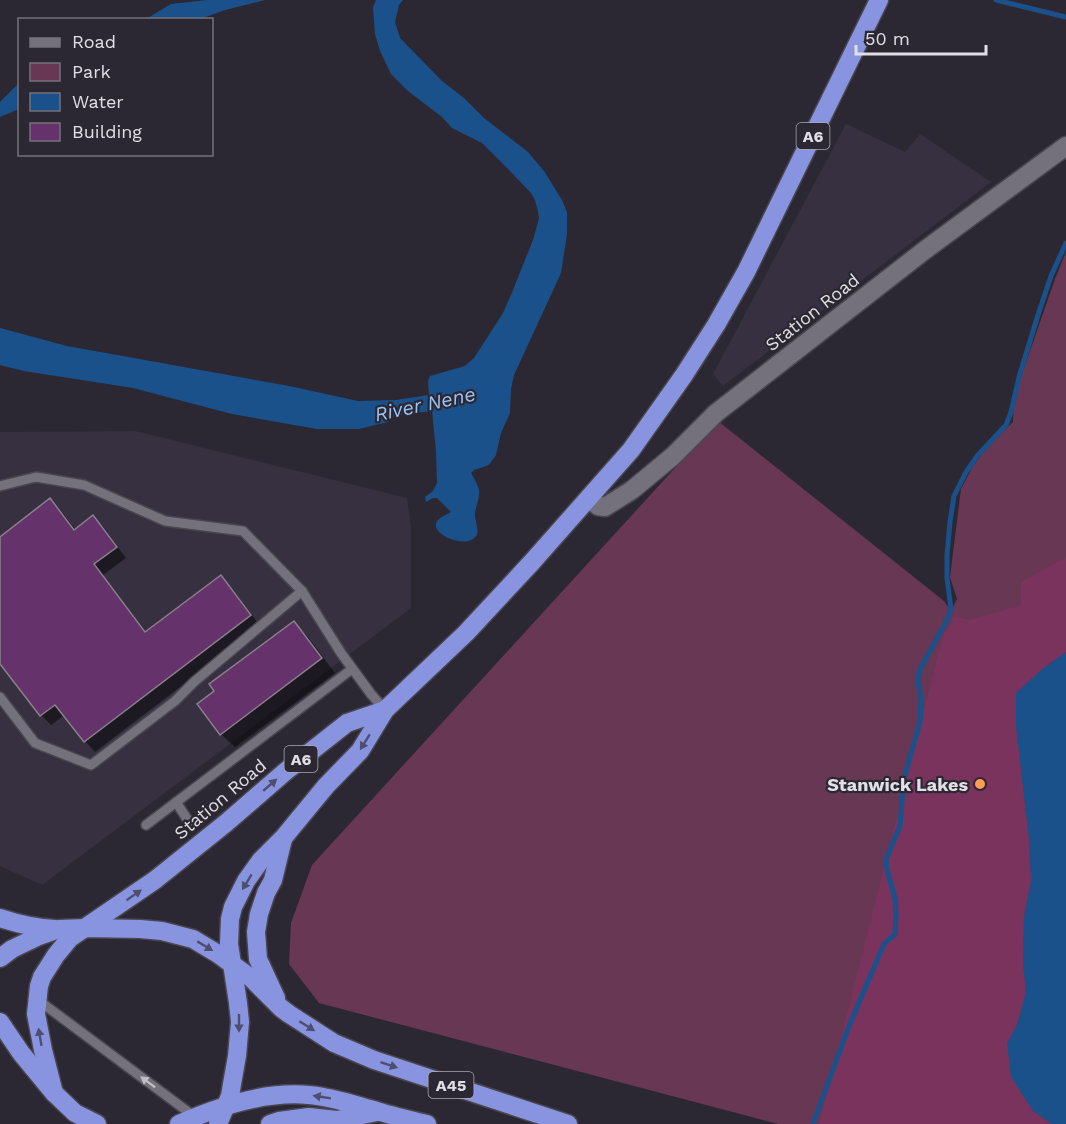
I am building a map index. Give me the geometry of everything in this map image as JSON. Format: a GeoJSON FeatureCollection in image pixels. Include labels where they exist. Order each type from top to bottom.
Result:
{"type":"FeatureCollection","features":[{"type":"Feature","properties":{"kind":"highway","name":"Station Road"},"geometry":{"type":"LineString","coordinates":[[218,1124],[230,1096],[240,1022],[229,944],[230,920],[233,907],[246,881],[261,860],[360,751],[385,710],[466,633],[631,450],[684,375],[746,272],[879,0]]}},
{"type":"Feature","properties":{"kind":"highway","name":"Station Road"},"geometry":{"type":"LineString","coordinates":[[54,1093],[36,1014],[42,977],[70,938],[155,880],[347,723],[385,710]]}},
{"type":"Feature","properties":{"kind":"highway","name":"A6"},"geometry":{"type":"LineString","coordinates":[[280,1008],[258,959],[256,932],[259,914],[273,880],[284,837]]}},
{"type":"Feature","properties":{"kind":"highway"},"geometry":{"type":"LineString","coordinates":[[0,918],[39,928],[162,931],[193,939],[232,965]]}},
{"type":"Feature","properties":{"kind":"highway"},"geometry":{"type":"LineString","coordinates":[[0,958],[30,941],[59,929]]}},
{"type":"Feature","properties":{"kind":"highway","name":"A45"},"geometry":{"type":"LineString","coordinates":[[232,965],[251,978],[280,1008],[334,1043],[374,1060],[568,1124]]}},
{"type":"Feature","properties":{"kind":"highway"},"geometry":{"type":"LineString","coordinates":[[0,1022],[21,1053],[54,1093],[75,1113],[98,1124]]}},
{"type":"Feature","properties":{"kind":"highway","name":"A45"},"geometry":{"type":"LineString","coordinates":[[225,1107],[264,1096],[310,1095],[337,1099],[427,1124]]}},
{"type":"Feature","properties":{"kind":"highway"},"geometry":{"type":"LineString","coordinates":[[187,1120],[225,1107]]}},
{"type":"Feature","properties":{"kind":"highway","name":"A45"},"geometry":{"type":"LineString","coordinates":[[270,1124],[309,1117],[337,1120],[379,1112]]}},
{"type":"Feature","properties":{"kind":"street","name":"Station Road"},"geometry":{"type":"LineString","coordinates":[[589,498],[598,506],[605,507],[632,490],[673,456],[716,413],[926,250],[1066,146]]}},
{"type":"Feature","properties":{"kind":"lane"},"geometry":{"type":"LineString","coordinates":[[0,486],[36,477],[84,485],[165,521],[243,531],[302,591],[352,669],[385,710]]}},
{"type":"Feature","properties":{"kind":"lane"},"geometry":{"type":"LineString","coordinates":[[0,697],[34,743],[91,765],[175,701],[194,682],[302,591]]}},
{"type":"Feature","properties":{"kind":"lane"},"geometry":{"type":"LineString","coordinates":[[146,825],[352,669]]}},
{"type":"Feature","properties":{"kind":"lane"},"geometry":{"type":"LineString","coordinates":[[176,802],[189,822]]}},
{"type":"Feature","properties":{"kind":"lane"},"geometry":{"type":"LineString","coordinates":[[38,1000],[187,1120]]}},
{"type":"Feature","properties":{"kind":"shaded area"},"geometry":{"type":"Polygon","coordinates":[[[846,124],[905,152],[920,134],[991,182],[723,386],[713,374],[846,124]]]}},
{"type":"Feature","properties":{"kind":"shaded area"},"geometry":{"type":"Polygon","coordinates":[[[135,431],[407,498],[411,528],[411,608],[42,885],[0,866],[0,432],[135,431]]]}},
{"type":"Feature","properties":{"kind":"shaded area","name":"Stanwick Lakes"},"geometry":{"type":"Polygon","coordinates":[[[1066,557],[1066,652],[1041,670],[1016,693],[1016,726],[1029,839],[1031,881],[1024,917],[1023,962],[1026,992],[1017,1025],[1007,1043],[1033,1111],[1052,1124],[819,1124],[943,635],[951,624],[953,616],[970,620],[1021,605],[1021,582],[1066,557]]]}},
{"type":"Feature","properties":{"kind":"green space"},"geometry":{"type":"Polygon","coordinates":[[[1066,252],[1066,1124],[778,1124],[319,1003],[289,964],[291,923],[312,865],[718,421],[944,601],[951,611],[957,599],[950,577],[961,489],[973,466],[988,446],[1013,422],[1014,397],[1066,252]]]}},
{"type":"Feature","properties":{"kind":"water"},"geometry":{"type":"Polygon","coordinates":[[[207,0],[265,0],[203,18],[148,18],[171,4],[207,0]]]}},
{"type":"Feature","properties":{"kind":"water","name":"River Nene"},"geometry":{"type":"Polygon","coordinates":[[[376,0],[403,0],[399,5],[395,22],[400,38],[442,81],[528,152],[544,171],[567,212],[567,234],[561,273],[514,375],[510,413],[501,433],[496,455],[489,465],[471,473],[479,490],[475,513],[477,531],[476,536],[464,542],[448,538],[437,529],[436,524],[439,519],[451,512],[437,498],[426,502],[425,497],[433,491],[437,483],[432,411],[398,415],[392,417],[388,422],[359,429],[317,429],[232,414],[133,388],[24,371],[0,365],[0,328],[67,346],[289,386],[358,401],[396,400],[429,395],[430,376],[465,366],[474,358],[503,313],[533,240],[539,218],[535,200],[531,193],[482,143],[452,128],[391,74],[375,34],[373,7],[376,0]]]}},
{"type":"Feature","properties":{"kind":"water"},"geometry":{"type":"Polygon","coordinates":[[[18,84],[18,109],[0,117],[0,102],[18,84]]]}},
{"type":"Feature","properties":{"kind":"water"},"geometry":{"type":"Polygon","coordinates":[[[1066,652],[1066,1124],[1052,1124],[1033,1111],[1011,1077],[1007,1043],[1017,1025],[1026,992],[1023,962],[1024,917],[1031,881],[1029,839],[1016,726],[1016,693],[1041,670],[1066,652]]]}},
{"type":"Feature","properties":{"kind":"building"},"geometry":{"type":"Polygon","coordinates":[[[50,498],[74,530],[93,515],[117,547],[94,564],[145,632],[221,575],[251,615],[84,742],[55,705],[40,716],[0,664],[0,537],[50,498]]]}},
{"type":"Feature","properties":{"kind":"building"},"geometry":{"type":"Polygon","coordinates":[[[294,621],[322,658],[220,735],[197,704],[214,691],[209,684],[294,621]]]}},
{"type":"Feature","properties":{"kind":"waterway"},"geometry":{"type":"LineString","coordinates":[[996,0],[1066,17]]}},
{"type":"Feature","properties":{"kind":"waterway"},"geometry":{"type":"LineString","coordinates":[[813,1124],[849,1026],[884,944],[895,934],[895,899],[886,859],[900,826],[904,778],[920,722],[919,671],[951,609],[947,555],[954,496],[978,455],[1006,425],[1038,315],[1051,276],[1066,243]]}},
{"type":"Feature","properties":{"kind":"place","name":"Stanwick Lakes"},"geometry":{"type":"Point","coordinates":[980,784]}}]}
